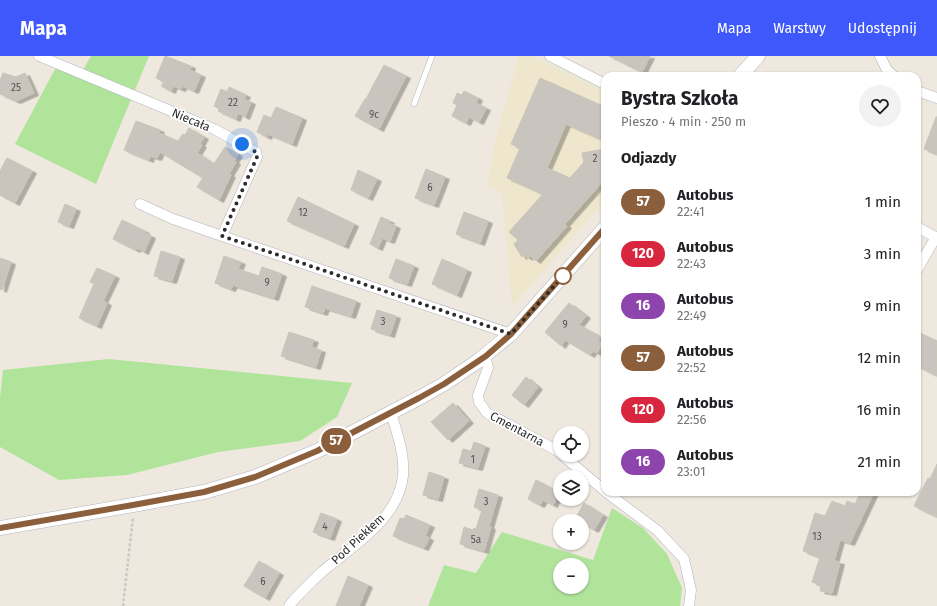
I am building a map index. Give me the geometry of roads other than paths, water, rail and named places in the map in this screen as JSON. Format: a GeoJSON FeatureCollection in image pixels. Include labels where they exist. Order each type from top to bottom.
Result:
{"type":"FeatureCollection","features":[{"type":"Feature","properties":{"kind":"main road"},"geometry":{"type":"LineString","coordinates":[[744,72],[758,56]]}},
{"type":"Feature","properties":{"kind":"main road"},"geometry":{"type":"LineString","coordinates":[[2,526],[133,505],[196,493],[255,477],[317,451],[444,384],[486,356],[511,334],[601,233]]}},
{"type":"Feature","properties":{"kind":"street","name":"Niecała"},"geometry":{"type":"LineString","coordinates":[[39,56],[214,129],[256,152],[257,157],[222,236]]}},
{"type":"Feature","properties":{"kind":"street"},"geometry":{"type":"LineString","coordinates":[[550,56],[601,82]]}},
{"type":"Feature","properties":{"kind":"street"},"geometry":{"type":"LineString","coordinates":[[880,56],[889,72]]}},
{"type":"Feature","properties":{"kind":"street"},"geometry":{"type":"LineString","coordinates":[[921,92],[937,98]]}},
{"type":"Feature","properties":{"kind":"street"},"geometry":{"type":"LineString","coordinates":[[140,204],[173,219],[511,334]]}},
{"type":"Feature","properties":{"kind":"street"},"geometry":{"type":"LineString","coordinates":[[921,229],[936,238],[921,263]]}},
{"type":"Feature","properties":{"kind":"street","name":"Cmentarna"},"geometry":{"type":"LineString","coordinates":[[486,356],[488,368],[478,395],[482,408],[487,413],[553,450]]}},
{"type":"Feature","properties":{"kind":"street","name":"Pod Piekłem"},"geometry":{"type":"LineString","coordinates":[[289,606],[323,571],[379,523],[392,507],[400,491],[403,476],[400,445],[391,413]]}},
{"type":"Feature","properties":{"kind":"street","name":"Cmentarna"},"geometry":{"type":"LineString","coordinates":[[570,462],[601,489]]}},
{"type":"Feature","properties":{"kind":"street","name":"Cmentarna"},"geometry":{"type":"LineString","coordinates":[[610,496],[658,532],[684,559],[691,590],[689,606]]}},
{"type":"Feature","properties":{"kind":"lane"},"geometry":{"type":"LineString","coordinates":[[414,104],[432,56]]}}]}
